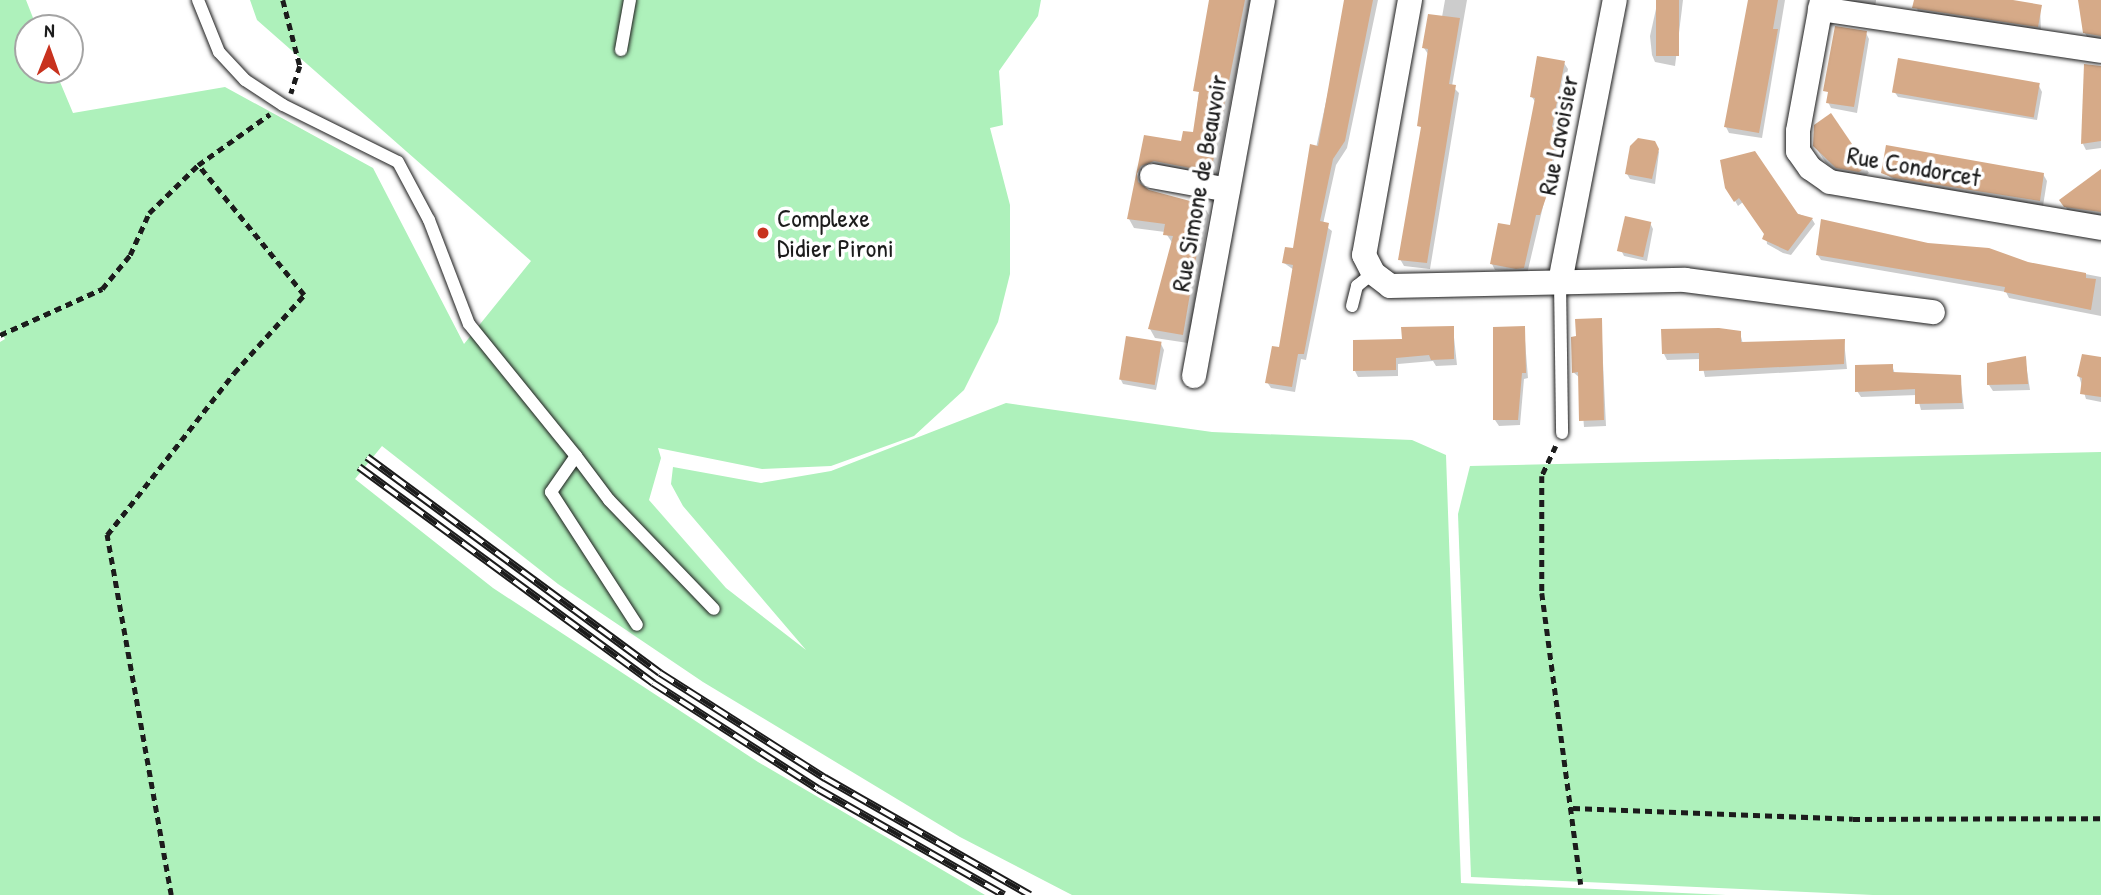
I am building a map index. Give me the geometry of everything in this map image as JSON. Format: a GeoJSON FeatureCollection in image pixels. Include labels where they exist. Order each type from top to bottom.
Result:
{"type":"FeatureCollection","features":[{"type":"Feature","properties":{"kind":"street","name":"Rue Simone de Beauvoir"},"geometry":{"type":"LineString","coordinates":[[1194,376],[1263,0]]}},
{"type":"Feature","properties":{"kind":"street"},"geometry":{"type":"LineString","coordinates":[[1410,0],[1364,255],[1373,273],[1390,286],[1685,280],[1933,312]]}},
{"type":"Feature","properties":{"kind":"street","name":"Rue Lavoisier"},"geometry":{"type":"LineString","coordinates":[[1560,282],[1615,0]]}},
{"type":"Feature","properties":{"kind":"street"},"geometry":{"type":"LineString","coordinates":[[1821,4],[2101,51]]}},
{"type":"Feature","properties":{"kind":"street","name":"Rue Condorcet"},"geometry":{"type":"LineString","coordinates":[[1821,4],[1798,131],[1798,151],[1810,168],[1830,182],[2101,228]]}},
{"type":"Feature","properties":{"kind":"street"},"geometry":{"type":"LineString","coordinates":[[1152,176],[1228,190]]}},
{"type":"Feature","properties":{"kind":"lane"},"geometry":{"type":"LineString","coordinates":[[198,0],[219,52],[245,80],[283,105],[398,162],[429,220],[470,324],[609,499],[714,609]]}},
{"type":"Feature","properties":{"kind":"lane"},"geometry":{"type":"LineString","coordinates":[[621,50],[630,0]]}},
{"type":"Feature","properties":{"kind":"lane"},"geometry":{"type":"LineString","coordinates":[[1352,306],[1357,286],[1373,273]]}},
{"type":"Feature","properties":{"kind":"lane"},"geometry":{"type":"LineString","coordinates":[[1560,282],[1562,433]]}},
{"type":"Feature","properties":{"kind":"lane"},"geometry":{"type":"LineString","coordinates":[[576,456],[551,492],[637,625]]}},
{"type":"Feature","properties":{"kind":"path"},"geometry":{"type":"LineString","coordinates":[[0,335],[102,289],[124,265],[149,213],[198,164],[283,105],[297,85],[300,66],[283,0]]}},
{"type":"Feature","properties":{"kind":"path"},"geometry":{"type":"LineString","coordinates":[[171,895],[107,535],[234,373],[304,295],[198,164]]}},
{"type":"Feature","properties":{"kind":"path"},"geometry":{"type":"LineString","coordinates":[[1562,433],[1542,476],[1542,593],[1557,729],[1573,808],[1581,884]]}},
{"type":"Feature","properties":{"kind":"path"},"geometry":{"type":"LineString","coordinates":[[1573,808],[1853,818],[2101,818]]}},
{"type":"Feature","properties":{"kind":"green space"},"geometry":{"type":"Polygon","coordinates":[[[0,0],[26,0],[32,14],[14,14],[14,84],[61,84],[73,113],[225,87],[373,168],[464,344],[531,261],[257,20],[250,0],[1041,0],[1038,16],[999,71],[1003,125],[990,128],[1010,205],[1010,274],[998,322],[964,390],[914,436],[831,466],[762,469],[658,448],[661,458],[649,500],[726,588],[806,650],[683,506],[671,484],[673,467],[761,483],[831,471],[1006,403],[1212,432],[1412,440],[1446,455],[1461,883],[1726,895],[1072,895],[960,837],[703,682],[558,584],[382,446],[355,479],[493,588],[758,762],[985,895],[0,895],[0,342],[5,339],[0,330],[0,0]]]}},
{"type":"Feature","properties":{"kind":"green space"},"geometry":{"type":"Polygon","coordinates":[[[2101,452],[2101,895],[1873,895],[1471,877],[1458,514],[1470,466],[2101,452]]]}},
{"type":"Feature","properties":{"kind":"building"},"geometry":{"type":"Polygon","coordinates":[[[1209,0],[1245,0],[1211,172],[1154,161],[1141,166],[1137,174],[1138,182],[1149,190],[1205,205],[1183,335],[1148,329],[1173,236],[1163,235],[1165,224],[1127,219],[1144,135],[1181,141],[1183,131],[1193,132],[1199,92],[1193,91],[1209,0]]]}},
{"type":"Feature","properties":{"kind":"building"},"geometry":{"type":"Polygon","coordinates":[[[1344,0],[1373,0],[1345,141],[1333,159],[1320,221],[1329,223],[1304,354],[1298,354],[1292,387],[1265,383],[1272,346],[1279,347],[1293,265],[1282,263],[1285,247],[1293,248],[1310,144],[1318,146],[1344,0]]]}},
{"type":"Feature","properties":{"kind":"building"},"geometry":{"type":"Polygon","coordinates":[[[1656,0],[1679,0],[1679,56],[1656,56],[1656,0]]]}},
{"type":"Feature","properties":{"kind":"building"},"geometry":{"type":"Polygon","coordinates":[[[1748,0],[1778,0],[1773,29],[1778,29],[1759,133],[1724,127],[1748,0]]]}},
{"type":"Feature","properties":{"kind":"building"},"geometry":{"type":"Polygon","coordinates":[[[1914,0],[2013,0],[2042,5],[2038,27],[1912,8],[1914,0]]]}},
{"type":"Feature","properties":{"kind":"building"},"geometry":{"type":"Polygon","coordinates":[[[2078,0],[2101,0],[2101,36],[2083,33],[2078,0]]]}},
{"type":"Feature","properties":{"kind":"building"},"geometry":{"type":"Polygon","coordinates":[[[1428,14],[1460,18],[1449,84],[1456,85],[1427,263],[1398,260],[1421,127],[1417,126],[1428,49],[1422,48],[1428,14]]]}},
{"type":"Feature","properties":{"kind":"building"},"geometry":{"type":"Polygon","coordinates":[[[1835,26],[1867,31],[1854,107],[1826,103],[1828,92],[1823,91],[1835,26]]]}},
{"type":"Feature","properties":{"kind":"building"},"geometry":{"type":"Polygon","coordinates":[[[1537,56],[1565,61],[1552,127],[1557,127],[1548,192],[1540,215],[1536,215],[1524,268],[1516,269],[1490,264],[1498,223],[1510,225],[1535,98],[1530,97],[1537,56]]]}},
{"type":"Feature","properties":{"kind":"building"},"geometry":{"type":"Polygon","coordinates":[[[1898,58],[2040,83],[2034,117],[1892,92],[1898,58]]]}},
{"type":"Feature","properties":{"kind":"building"},"geometry":{"type":"Polygon","coordinates":[[[2084,64],[2101,66],[2101,141],[2081,144],[2084,64]]]}},
{"type":"Feature","properties":{"kind":"building"},"geometry":{"type":"Polygon","coordinates":[[[1831,113],[1867,166],[1859,172],[1836,168],[1813,146],[1814,125],[1831,113]]]}},
{"type":"Feature","properties":{"kind":"building"},"geometry":{"type":"Polygon","coordinates":[[[1638,138],[1655,141],[1659,149],[1652,179],[1625,174],[1630,146],[1638,138]]]}},
{"type":"Feature","properties":{"kind":"building"},"geometry":{"type":"Polygon","coordinates":[[[1886,145],[2044,173],[2040,201],[1894,178],[1881,173],[1886,145]]]}},
{"type":"Feature","properties":{"kind":"building"},"geometry":{"type":"Polygon","coordinates":[[[1755,151],[1798,214],[1813,218],[1788,251],[1762,239],[1764,234],[1739,198],[1734,202],[1725,188],[1720,160],[1755,151]]]}},
{"type":"Feature","properties":{"kind":"building"},"geometry":{"type":"Polygon","coordinates":[[[2101,169],[2101,212],[2064,207],[2059,200],[2101,169]]]}},
{"type":"Feature","properties":{"kind":"building"},"geometry":{"type":"Polygon","coordinates":[[[1625,216],[1651,222],[1643,257],[1617,251],[1625,216]]]}},
{"type":"Feature","properties":{"kind":"building"},"geometry":{"type":"Polygon","coordinates":[[[1821,219],[1928,243],[1989,248],[2028,262],[2086,273],[2086,278],[2096,279],[2091,310],[2004,292],[2005,287],[1816,255],[1821,219]]]}},
{"type":"Feature","properties":{"kind":"building"},"geometry":{"type":"Polygon","coordinates":[[[1602,318],[1604,420],[1579,421],[1578,372],[1572,373],[1571,337],[1576,336],[1575,319],[1602,318]]]}},
{"type":"Feature","properties":{"kind":"building"},"geometry":{"type":"Polygon","coordinates":[[[1454,326],[1454,359],[1431,360],[1429,355],[1396,358],[1396,370],[1353,371],[1353,340],[1402,339],[1401,327],[1454,326]]]}},
{"type":"Feature","properties":{"kind":"building"},"geometry":{"type":"Polygon","coordinates":[[[1525,326],[1526,373],[1522,373],[1518,420],[1493,420],[1493,327],[1525,326]]]}},
{"type":"Feature","properties":{"kind":"building"},"geometry":{"type":"Polygon","coordinates":[[[1719,328],[1741,331],[1741,342],[1845,339],[1844,364],[1699,371],[1699,353],[1662,354],[1661,329],[1719,328]]]}},
{"type":"Feature","properties":{"kind":"building"},"geometry":{"type":"Polygon","coordinates":[[[1126,336],[1162,342],[1155,385],[1119,379],[1126,336]]]}},
{"type":"Feature","properties":{"kind":"building"},"geometry":{"type":"Polygon","coordinates":[[[2082,354],[2101,357],[2101,397],[2080,394],[2082,378],[2077,376],[2082,354]]]}},
{"type":"Feature","properties":{"kind":"building"},"geometry":{"type":"Polygon","coordinates":[[[2026,356],[2028,384],[1987,385],[1987,363],[2026,356]]]}},
{"type":"Feature","properties":{"kind":"building"},"geometry":{"type":"Polygon","coordinates":[[[1893,364],[1893,372],[1961,375],[1962,403],[1915,404],[1915,389],[1855,392],[1855,365],[1893,364]]]}},
{"type":"Feature","properties":{"kind":"railway"},"geometry":{"type":"LineString","coordinates":[[367,457],[660,673],[825,778],[1030,895]]}},
{"type":"Feature","properties":{"kind":"railway"},"geometry":{"type":"LineString","coordinates":[[359,467],[653,683],[818,789],[1004,895]]}},
{"type":"Feature","properties":{"kind":"place","name":"Complexe Didier Pironi"},"geometry":{"type":"Point","coordinates":[763,233]}}]}
